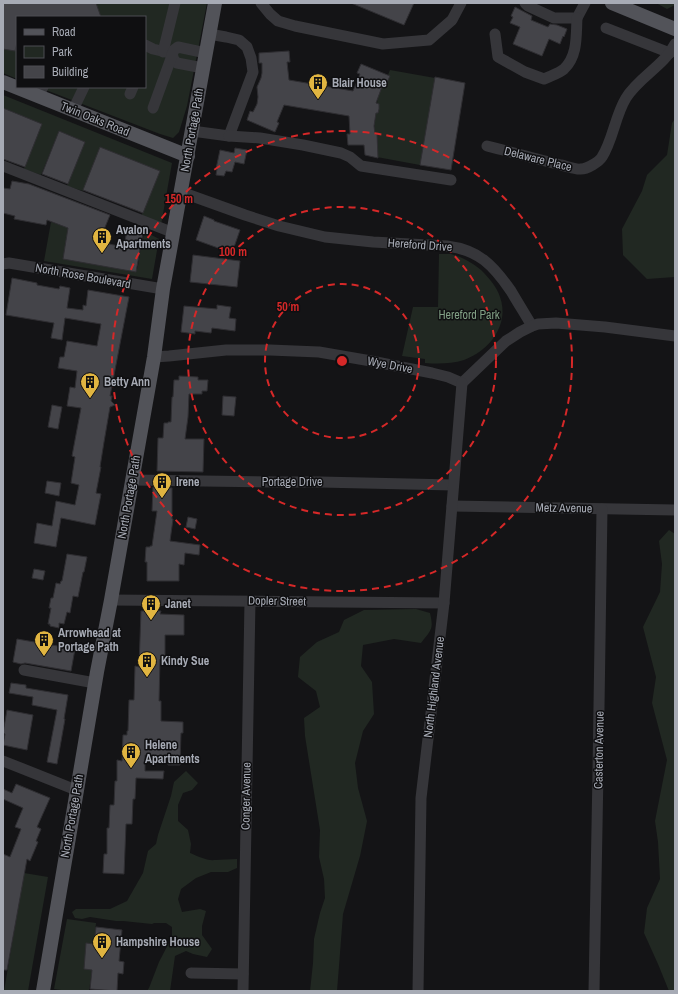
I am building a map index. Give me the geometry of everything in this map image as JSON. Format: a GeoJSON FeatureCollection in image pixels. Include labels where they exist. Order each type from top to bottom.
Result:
{"type":"FeatureCollection","features":[{"type":"Feature","properties":{"kind":"main road","name":"North Portage Path"},"geometry":{"type":"LineString","coordinates":[[43,991],[76,790],[154,357],[163,289],[215,3]]}},
{"type":"Feature","properties":{"kind":"main road"},"geometry":{"type":"LineString","coordinates":[[612,3],[675,29]]}},
{"type":"Feature","properties":{"kind":"main road","name":"Twin Oaks Road"},"geometry":{"type":"LineString","coordinates":[[3,82],[16,86]]}},
{"type":"Feature","properties":{"kind":"main road","name":"Twin Oaks Road"},"geometry":{"type":"LineString","coordinates":[[25,88],[40,92],[73,110],[188,156]]}},
{"type":"Feature","properties":{"kind":"street"},"geometry":{"type":"LineString","coordinates":[[153,108],[168,53],[175,3]]}},
{"type":"Feature","properties":{"kind":"street"},"geometry":{"type":"LineString","coordinates":[[262,3],[270,14],[278,21],[383,44],[429,40],[452,20],[461,3]]}},
{"type":"Feature","properties":{"kind":"street"},"geometry":{"type":"LineString","coordinates":[[525,3],[528,6],[554,18],[577,18]]}},
{"type":"Feature","properties":{"kind":"street"},"geometry":{"type":"LineString","coordinates":[[496,34],[498,57],[525,72],[544,78],[564,70],[573,57],[577,18],[585,3]]}},
{"type":"Feature","properties":{"kind":"street","name":"Delaware Place"},"geometry":{"type":"LineString","coordinates":[[486,146],[582,170],[601,159],[627,97],[645,76],[667,57],[672,48],[606,28]]}},
{"type":"Feature","properties":{"kind":"street"},"geometry":{"type":"LineString","coordinates":[[209,34],[226,36],[239,40],[247,47],[251,58],[253,72],[229,136]]}},
{"type":"Feature","properties":{"kind":"street"},"geometry":{"type":"LineString","coordinates":[[146,49],[168,53],[178,47],[206,52]]}},
{"type":"Feature","properties":{"kind":"street"},"geometry":{"type":"LineString","coordinates":[[168,53],[177,63],[203,68]]}},
{"type":"Feature","properties":{"kind":"street"},"geometry":{"type":"LineString","coordinates":[[73,110],[84,88]]}},
{"type":"Feature","properties":{"kind":"street"},"geometry":{"type":"LineString","coordinates":[[192,131],[260,138],[303,145],[341,153],[350,157],[361,166],[451,180]]}},
{"type":"Feature","properties":{"kind":"street"},"geometry":{"type":"LineString","coordinates":[[3,166],[174,233]]}},
{"type":"Feature","properties":{"kind":"street","name":"Hereford Drive"},"geometry":{"type":"LineString","coordinates":[[181,192],[251,218],[325,237],[372,242],[458,247],[470,251],[488,263],[499,274],[524,311],[532,326]]}},
{"type":"Feature","properties":{"kind":"street","name":"North Rose Boulevard"},"geometry":{"type":"LineString","coordinates":[[3,264],[9,263],[163,289]]}},
{"type":"Feature","properties":{"kind":"street"},"geometry":{"type":"LineString","coordinates":[[462,383],[506,341],[520,332],[538,324],[556,323],[604,327],[675,336]]}},
{"type":"Feature","properties":{"kind":"street","name":"Wye Drive"},"geometry":{"type":"LineString","coordinates":[[154,357],[226,350],[320,352],[432,373],[448,377],[462,383]]}},
{"type":"Feature","properties":{"kind":"street","name":"North Highland Avenue"},"geometry":{"type":"LineString","coordinates":[[418,991],[421,803],[444,603],[462,383]]}},
{"type":"Feature","properties":{"kind":"street","name":"Portage Drive"},"geometry":{"type":"LineString","coordinates":[[132,480],[453,485]]}},
{"type":"Feature","properties":{"kind":"street","name":"Metz Avenue"},"geometry":{"type":"LineString","coordinates":[[452,506],[675,510]]}},
{"type":"Feature","properties":{"kind":"street","name":"Casterton Avenue"},"geometry":{"type":"LineString","coordinates":[[594,991],[602,509]]}},
{"type":"Feature","properties":{"kind":"street","name":"Dopler Street"},"geometry":{"type":"LineString","coordinates":[[111,600],[444,603]]}},
{"type":"Feature","properties":{"kind":"street","name":"Conger Avenue"},"geometry":{"type":"LineString","coordinates":[[243,991],[250,601]]}},
{"type":"Feature","properties":{"kind":"street"},"geometry":{"type":"LineString","coordinates":[[24,670],[95,683]]}},
{"type":"Feature","properties":{"kind":"street"},"geometry":{"type":"LineString","coordinates":[[3,761],[76,790]]}},
{"type":"Feature","properties":{"kind":"street"},"geometry":{"type":"LineString","coordinates":[[191,973],[243,974]]}},
{"type":"Feature","properties":{"kind":"green space"},"geometry":{"type":"Polygon","coordinates":[[[3,3],[207,3],[187,106],[179,132],[173,138],[41,88],[146,88],[146,16],[16,16],[16,79],[3,73],[3,3]]]}},
{"type":"Feature","properties":{"kind":"green space"},"geometry":{"type":"Polygon","coordinates":[[[656,3],[675,3],[675,5],[667,9],[656,3]]]}},
{"type":"Feature","properties":{"kind":"green space"},"geometry":{"type":"Polygon","coordinates":[[[390,70],[435,78],[420,165],[366,155],[373,145],[378,144],[377,134],[375,134],[374,121],[376,113],[378,113],[379,109],[379,104],[377,103],[378,97],[383,84],[386,85],[390,76],[388,75],[390,70]]]}},
{"type":"Feature","properties":{"kind":"green space"},"geometry":{"type":"Polygon","coordinates":[[[3,95],[172,163],[161,225],[141,217],[159,171],[100,148],[83,191],[67,186],[85,142],[59,131],[41,175],[24,169],[42,124],[3,108],[3,95]]]}},
{"type":"Feature","properties":{"kind":"green space"},"geometry":{"type":"Polygon","coordinates":[[[675,119],[675,277],[647,279],[623,255],[622,229],[642,191],[647,175],[667,155],[672,123],[675,119]]]}},
{"type":"Feature","properties":{"kind":"green space"},"geometry":{"type":"Polygon","coordinates":[[[51,222],[66,227],[67,225],[101,238],[99,243],[67,236],[63,259],[136,272],[144,231],[159,239],[152,279],[44,261],[51,222]]]}},
{"type":"Feature","properties":{"kind":"green space","name":"Hereford Park"},"geometry":{"type":"Polygon","coordinates":[[[439,254],[451,254],[459,257],[481,270],[499,293],[502,307],[500,327],[495,336],[482,350],[464,360],[440,364],[425,363],[425,359],[402,356],[413,307],[438,307],[439,254]]]}},
{"type":"Feature","properties":{"kind":"green space"},"geometry":{"type":"Polygon","coordinates":[[[669,530],[675,534],[675,991],[669,991],[644,933],[647,908],[660,879],[655,821],[667,760],[652,703],[656,677],[643,627],[660,592],[662,564],[659,541],[669,530]]]}},
{"type":"Feature","properties":{"kind":"green space"},"geometry":{"type":"Polygon","coordinates":[[[416,609],[430,613],[432,623],[431,630],[421,643],[394,639],[363,645],[361,666],[372,682],[374,714],[363,731],[355,763],[358,788],[367,821],[360,856],[343,914],[337,991],[310,991],[314,939],[325,898],[324,879],[319,857],[320,830],[305,736],[304,718],[320,707],[316,691],[298,677],[300,657],[317,642],[339,632],[344,620],[364,610],[416,609]]]}},
{"type":"Feature","properties":{"kind":"green space"},"geometry":{"type":"Polygon","coordinates":[[[186,771],[198,783],[192,790],[183,793],[178,805],[178,821],[188,830],[191,844],[190,853],[209,860],[237,859],[237,868],[228,872],[211,872],[196,878],[181,889],[178,899],[182,912],[200,909],[206,911],[202,926],[202,935],[212,949],[207,957],[186,951],[175,956],[170,991],[147,991],[159,962],[172,937],[172,927],[166,923],[152,924],[90,917],[82,919],[75,918],[72,912],[76,909],[110,909],[127,901],[143,873],[148,851],[156,844],[174,782],[186,771]]]}},
{"type":"Feature","properties":{"kind":"green space"},"geometry":{"type":"Polygon","coordinates":[[[24,873],[48,877],[28,991],[4,991],[24,873]]]}},
{"type":"Feature","properties":{"kind":"green space"},"geometry":{"type":"Polygon","coordinates":[[[67,919],[96,923],[94,944],[86,944],[84,969],[92,970],[89,991],[54,989],[67,919]]]}},
{"type":"Feature","properties":{"kind":"building"},"geometry":{"type":"Polygon","coordinates":[[[3,3],[96,3],[101,16],[16,16],[15,51],[3,49],[3,3]]]}},
{"type":"Feature","properties":{"kind":"building"},"geometry":{"type":"Polygon","coordinates":[[[351,3],[414,3],[404,25],[351,3]]]}},
{"type":"Feature","properties":{"kind":"building"},"geometry":{"type":"Polygon","coordinates":[[[515,7],[532,16],[531,20],[548,27],[550,24],[567,29],[560,44],[549,39],[542,56],[513,44],[520,27],[510,23],[515,7]]]}},
{"type":"Feature","properties":{"kind":"building","name":"Blair House"},"geometry":{"type":"Polygon","coordinates":[[[289,51],[290,62],[287,62],[289,80],[353,91],[360,74],[357,73],[361,64],[390,76],[386,85],[383,84],[376,103],[379,104],[374,126],[375,134],[377,134],[378,158],[365,155],[364,145],[348,145],[347,134],[350,134],[349,116],[284,105],[277,122],[279,123],[275,132],[247,120],[250,111],[253,112],[257,104],[257,87],[262,73],[262,63],[259,63],[259,53],[289,51]]]}},
{"type":"Feature","properties":{"kind":"building"},"geometry":{"type":"Polygon","coordinates":[[[435,77],[465,83],[451,170],[420,165],[435,77]]]}},
{"type":"Feature","properties":{"kind":"building"},"geometry":{"type":"Polygon","coordinates":[[[3,108],[42,124],[25,167],[3,159],[3,108]]]}},
{"type":"Feature","properties":{"kind":"building"},"geometry":{"type":"Polygon","coordinates":[[[59,131],[85,142],[68,184],[42,174],[59,131]]]}},
{"type":"Feature","properties":{"kind":"building"},"geometry":{"type":"Polygon","coordinates":[[[100,147],[160,171],[143,213],[83,190],[100,147]]]}},
{"type":"Feature","properties":{"kind":"building"},"geometry":{"type":"Polygon","coordinates":[[[235,148],[247,150],[244,164],[235,162],[232,172],[226,171],[224,176],[216,175],[220,150],[234,153],[235,148]]]}},
{"type":"Feature","properties":{"kind":"building"},"geometry":{"type":"Polygon","coordinates":[[[12,181],[29,184],[110,215],[99,242],[124,247],[127,230],[143,233],[136,272],[63,259],[68,228],[47,220],[46,225],[14,219],[15,216],[3,213],[3,188],[10,189],[12,181]]]}},
{"type":"Feature","properties":{"kind":"building"},"geometry":{"type":"Polygon","coordinates":[[[204,216],[240,230],[232,253],[196,240],[204,216]]]}},
{"type":"Feature","properties":{"kind":"building"},"geometry":{"type":"Polygon","coordinates":[[[193,255],[240,261],[237,287],[190,282],[193,255]]]}},
{"type":"Feature","properties":{"kind":"building"},"geometry":{"type":"Polygon","coordinates":[[[12,278],[59,289],[60,286],[70,288],[67,308],[83,310],[83,305],[86,306],[88,290],[129,297],[110,396],[112,396],[111,401],[115,405],[110,407],[104,442],[96,493],[101,494],[95,525],[61,518],[56,547],[34,543],[37,523],[52,526],[56,501],[75,505],[79,485],[71,483],[75,457],[72,456],[81,408],[67,406],[70,387],[75,388],[77,371],[58,368],[60,357],[64,357],[67,341],[97,346],[101,324],[65,318],[62,340],[51,338],[54,323],[6,315],[12,278]]]}},
{"type":"Feature","properties":{"kind":"building"},"geometry":{"type":"Polygon","coordinates":[[[217,305],[231,307],[229,318],[236,319],[235,331],[212,328],[211,333],[195,331],[195,334],[181,332],[184,306],[217,309],[217,305]]]}},
{"type":"Feature","properties":{"kind":"building"},"geometry":{"type":"Polygon","coordinates":[[[179,376],[198,377],[198,380],[208,380],[207,391],[202,391],[202,394],[189,394],[185,439],[204,439],[203,472],[157,471],[158,438],[163,438],[164,423],[171,422],[174,380],[179,380],[179,376]]]}},
{"type":"Feature","properties":{"kind":"building"},"geometry":{"type":"Polygon","coordinates":[[[223,396],[236,397],[234,416],[222,415],[223,396]]]}},
{"type":"Feature","properties":{"kind":"building"},"geometry":{"type":"Polygon","coordinates":[[[52,405],[62,407],[58,429],[48,427],[52,405]]]}},
{"type":"Feature","properties":{"kind":"building"},"geometry":{"type":"Polygon","coordinates":[[[47,481],[61,483],[59,496],[45,493],[47,481]]]}},
{"type":"Feature","properties":{"kind":"building"},"geometry":{"type":"Polygon","coordinates":[[[153,487],[172,488],[173,519],[170,541],[200,545],[199,555],[185,553],[184,565],[179,564],[179,581],[147,581],[147,562],[145,562],[146,547],[152,546],[157,511],[152,511],[153,487]]]}},
{"type":"Feature","properties":{"kind":"building"},"geometry":{"type":"Polygon","coordinates":[[[188,517],[197,519],[195,529],[186,527],[188,517]]]}},
{"type":"Feature","properties":{"kind":"building"},"geometry":{"type":"Polygon","coordinates":[[[67,554],[87,557],[78,597],[73,596],[70,613],[67,612],[64,624],[59,623],[59,628],[48,624],[51,608],[49,608],[56,583],[60,584],[62,581],[67,554]]]}},
{"type":"Feature","properties":{"kind":"building"},"geometry":{"type":"Polygon","coordinates":[[[34,569],[45,571],[43,580],[32,578],[34,569]]]}},
{"type":"Feature","properties":{"kind":"building"},"geometry":{"type":"Polygon","coordinates":[[[141,611],[161,611],[160,614],[184,615],[184,635],[165,635],[165,659],[160,659],[159,701],[161,701],[161,721],[183,722],[183,733],[181,733],[180,765],[168,765],[169,756],[145,755],[145,771],[164,771],[163,779],[136,778],[132,824],[126,824],[124,874],[103,873],[104,854],[107,854],[107,828],[109,828],[110,805],[114,805],[115,781],[117,781],[117,760],[122,761],[123,735],[127,735],[128,731],[129,700],[134,700],[135,666],[139,667],[141,611]]]}},
{"type":"Feature","properties":{"kind":"building","name":"Arrowhead at Portage Path"},"geometry":{"type":"Polygon","coordinates":[[[17,639],[75,649],[71,671],[13,662],[17,639]]]}},
{"type":"Feature","properties":{"kind":"building"},"geometry":{"type":"Polygon","coordinates":[[[11,683],[26,685],[26,688],[68,695],[57,764],[47,762],[57,710],[32,705],[33,697],[9,693],[11,683]]]}},
{"type":"Feature","properties":{"kind":"building"},"geometry":{"type":"Polygon","coordinates":[[[7,710],[33,715],[27,750],[3,745],[5,734],[3,733],[7,710]]]}},
{"type":"Feature","properties":{"kind":"building"},"geometry":{"type":"Polygon","coordinates":[[[16,784],[50,798],[37,827],[41,829],[36,841],[38,842],[30,861],[27,859],[7,970],[3,970],[3,854],[10,857],[21,829],[15,827],[23,808],[3,799],[3,789],[12,793],[16,784]]]}},
{"type":"Feature","properties":{"kind":"building","name":"Hampshire House"},"geometry":{"type":"Polygon","coordinates":[[[96,927],[122,930],[119,961],[124,962],[123,974],[118,973],[117,991],[90,989],[92,970],[84,969],[86,943],[94,944],[96,927]]]}},
{"type":"Feature","properties":{"kind":"place","name":"Blair House"},"geometry":{"type":"Point","coordinates":[318,100]}},
{"type":"Feature","properties":{"kind":"place","name":"Avalon Apartments"},"geometry":{"type":"Point","coordinates":[102,254]}},
{"type":"Feature","properties":{"kind":"place","name":"Betty Ann"},"geometry":{"type":"Point","coordinates":[90,399]}},
{"type":"Feature","properties":{"kind":"place","name":"Irene"},"geometry":{"type":"Point","coordinates":[162,499]}},
{"type":"Feature","properties":{"kind":"place","name":"Janet"},"geometry":{"type":"Point","coordinates":[151,621]}},
{"type":"Feature","properties":{"kind":"place","name":"Arrowhead at Portage Path"},"geometry":{"type":"Point","coordinates":[44,657]}},
{"type":"Feature","properties":{"kind":"place","name":"Kindy Sue"},"geometry":{"type":"Point","coordinates":[147,678]}},
{"type":"Feature","properties":{"kind":"place","name":"Helene Apartments"},"geometry":{"type":"Point","coordinates":[131,769]}},
{"type":"Feature","properties":{"kind":"place","name":"Hampshire House"},"geometry":{"type":"Point","coordinates":[102,959]}}]}
